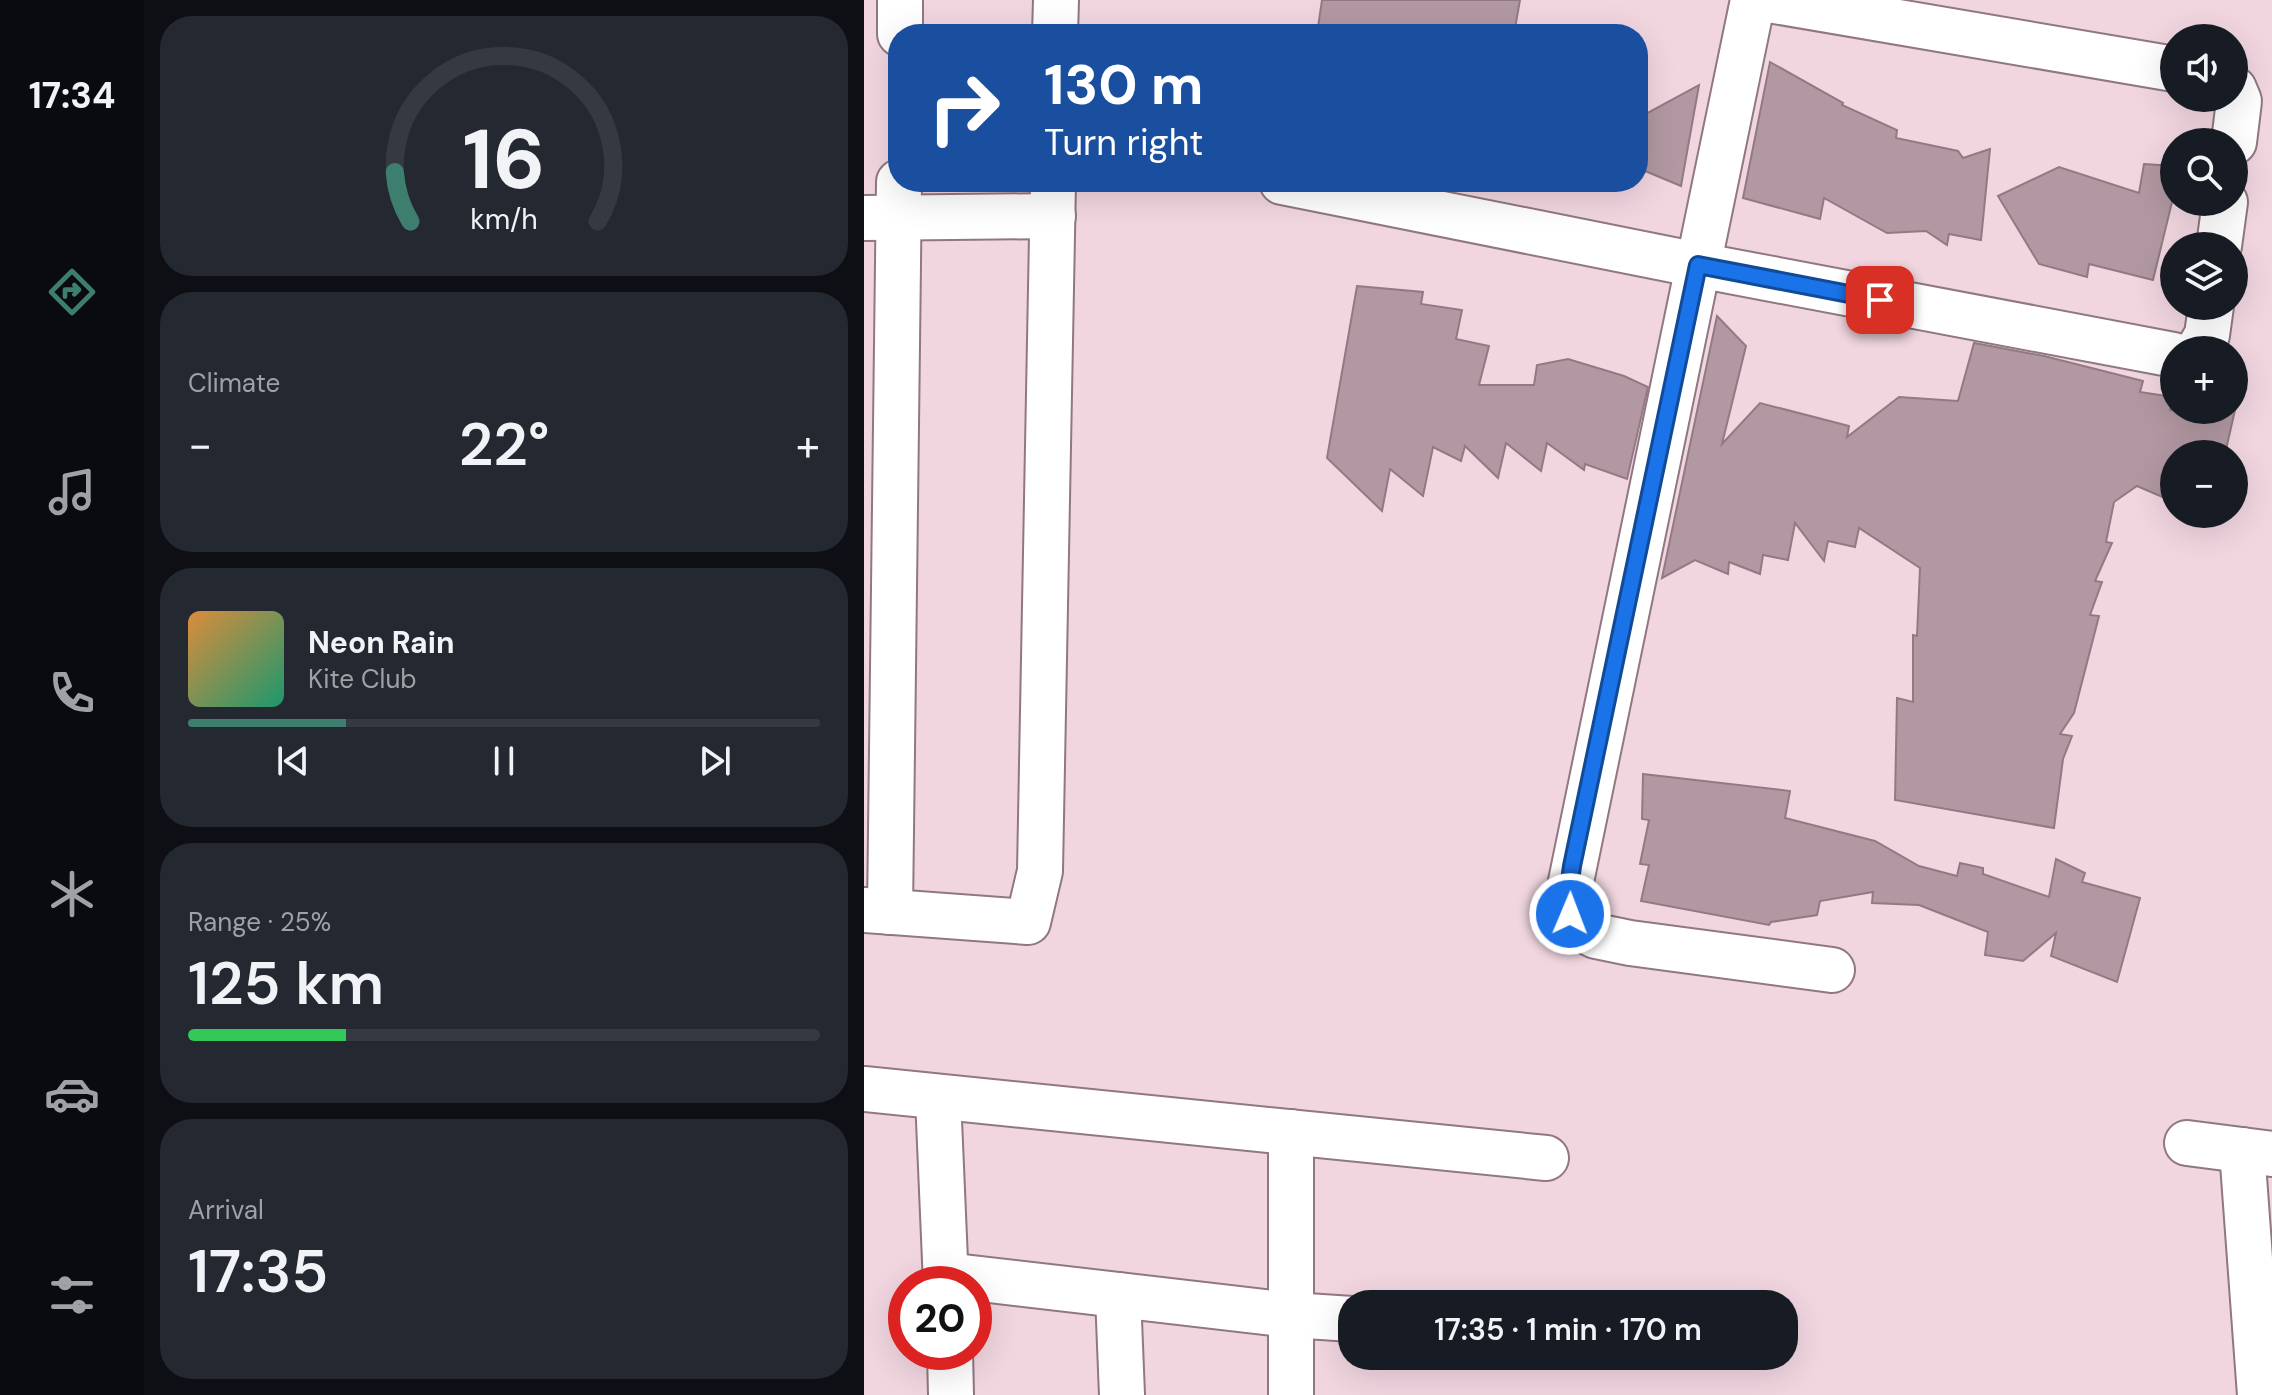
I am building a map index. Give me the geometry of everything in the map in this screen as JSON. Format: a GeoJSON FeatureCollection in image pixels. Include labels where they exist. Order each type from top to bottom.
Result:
{"type":"FeatureCollection","features":[{"type":"Feature","properties":{"kind":"street"},"geometry":{"type":"LineString","coordinates":[[900,0],[900,24]]}},
{"type":"Feature","properties":{"kind":"street"},"geometry":{"type":"LineString","coordinates":[[1055,24],[1056,0]]}},
{"type":"Feature","properties":{"kind":"street"},"geometry":{"type":"LineString","coordinates":[[1753,0],[1568,896],[1570,914],[1580,928],[1596,936],[1832,970]]}},
{"type":"Feature","properties":{"kind":"street"},"geometry":{"type":"LineString","coordinates":[[1769,0],[2160,67]]}},
{"type":"Feature","properties":{"kind":"street"},"geometry":{"type":"LineString","coordinates":[[1332,192],[2160,352]]}},
{"type":"Feature","properties":{"kind":"street"},"geometry":{"type":"LineString","coordinates":[[1053,199],[1040,871],[1028,922],[877,911],[887,206],[1053,199]]}},
{"type":"Feature","properties":{"kind":"street"},"geometry":{"type":"LineString","coordinates":[[864,1089],[1546,1158]]}},
{"type":"Feature","properties":{"kind":"street"},"geometry":{"type":"LineString","coordinates":[[938,1097],[945,1266]]}},
{"type":"Feature","properties":{"kind":"street"},"geometry":{"type":"LineString","coordinates":[[1291,1132],[1291,1395]]}},
{"type":"Feature","properties":{"kind":"street"},"geometry":{"type":"LineString","coordinates":[[2187,1143],[2257,1152],[2262,1292],[2260,1395]]}},
{"type":"Feature","properties":{"kind":"street"},"geometry":{"type":"LineString","coordinates":[[992,1284],[1338,1318]]}},
{"type":"Feature","properties":{"kind":"street"},"geometry":{"type":"LineString","coordinates":[[1118,1295],[1122,1395]]}},
{"type":"Feature","properties":{"kind":"street"},"geometry":{"type":"LineString","coordinates":[[950,1370],[951,1395]]}},
{"type":"Feature","properties":{"kind":"building"},"geometry":{"type":"Polygon","coordinates":[[[1322,0],[1520,0],[1516,24],[1318,24],[1322,0]]]}},
{"type":"Feature","properties":{"kind":"building"},"geometry":{"type":"Polygon","coordinates":[[[1770,62],[1842,105],[1897,130],[1896,138],[1958,151],[1963,158],[1990,149],[1981,240],[1949,234],[1947,245],[1926,231],[1887,233],[1824,198],[1820,219],[1743,198],[1770,62]]]}},
{"type":"Feature","properties":{"kind":"building"},"geometry":{"type":"Polygon","coordinates":[[[1699,85],[1681,186],[1648,172],[1648,113],[1699,85]]]}},
{"type":"Feature","properties":{"kind":"building"},"geometry":{"type":"Polygon","coordinates":[[[2144,164],[2160,165],[2160,216],[2169,216],[2165,232],[2160,232],[2160,251],[2153,280],[2089,264],[2087,277],[2039,264],[1998,196],[2059,167],[2139,193],[2144,164]]]}},
{"type":"Feature","properties":{"kind":"building"},"geometry":{"type":"Polygon","coordinates":[[[1357,286],[1423,292],[1421,304],[1462,310],[1456,339],[1489,346],[1479,385],[1534,385],[1537,365],[1568,359],[1624,376],[1648,387],[1627,479],[1585,464],[1584,470],[1547,443],[1541,471],[1506,443],[1498,478],[1465,446],[1461,461],[1433,447],[1423,496],[1390,469],[1382,511],[1327,458],[1357,286]]]}},
{"type":"Feature","properties":{"kind":"building"},"geometry":{"type":"Polygon","coordinates":[[[1717,316],[1746,346],[1722,444],[1760,403],[1849,426],[1847,437],[1899,397],[1958,401],[1974,343],[2044,356],[2143,381],[2140,392],[2160,395],[2160,424],[2232,424],[2228,440],[2160,440],[2160,496],[2137,486],[2114,502],[2106,542],[2112,543],[2095,581],[2102,582],[2090,615],[2099,616],[2074,713],[2060,734],[2072,736],[2063,759],[2054,828],[1895,800],[1897,698],[1913,702],[1913,635],[1917,636],[1920,568],[1859,528],[1855,547],[1828,541],[1824,561],[1795,523],[1788,560],[1763,555],[1760,574],[1729,562],[1728,574],[1695,560],[1662,578],[1717,316]]]}},
{"type":"Feature","properties":{"kind":"building"},"geometry":{"type":"Polygon","coordinates":[[[1643,774],[1790,791],[1785,818],[1875,841],[1919,866],[1957,876],[1960,863],[1983,868],[1983,874],[2049,897],[2056,859],[2085,873],[2082,882],[2140,898],[2117,982],[2051,956],[2056,933],[2023,961],[1985,955],[1988,932],[1919,905],[1872,903],[1873,892],[1820,901],[1817,915],[1771,922],[1769,925],[1641,901],[1649,865],[1640,864],[1649,820],[1642,819],[1643,774]]]}},
{"type":"Feature","properties":{"kind":"route"},"geometry":{"type":"LineString","coordinates":[[1570,914],[1568,896],[1572,866],[1698,265],[1880,300]]}}]}
